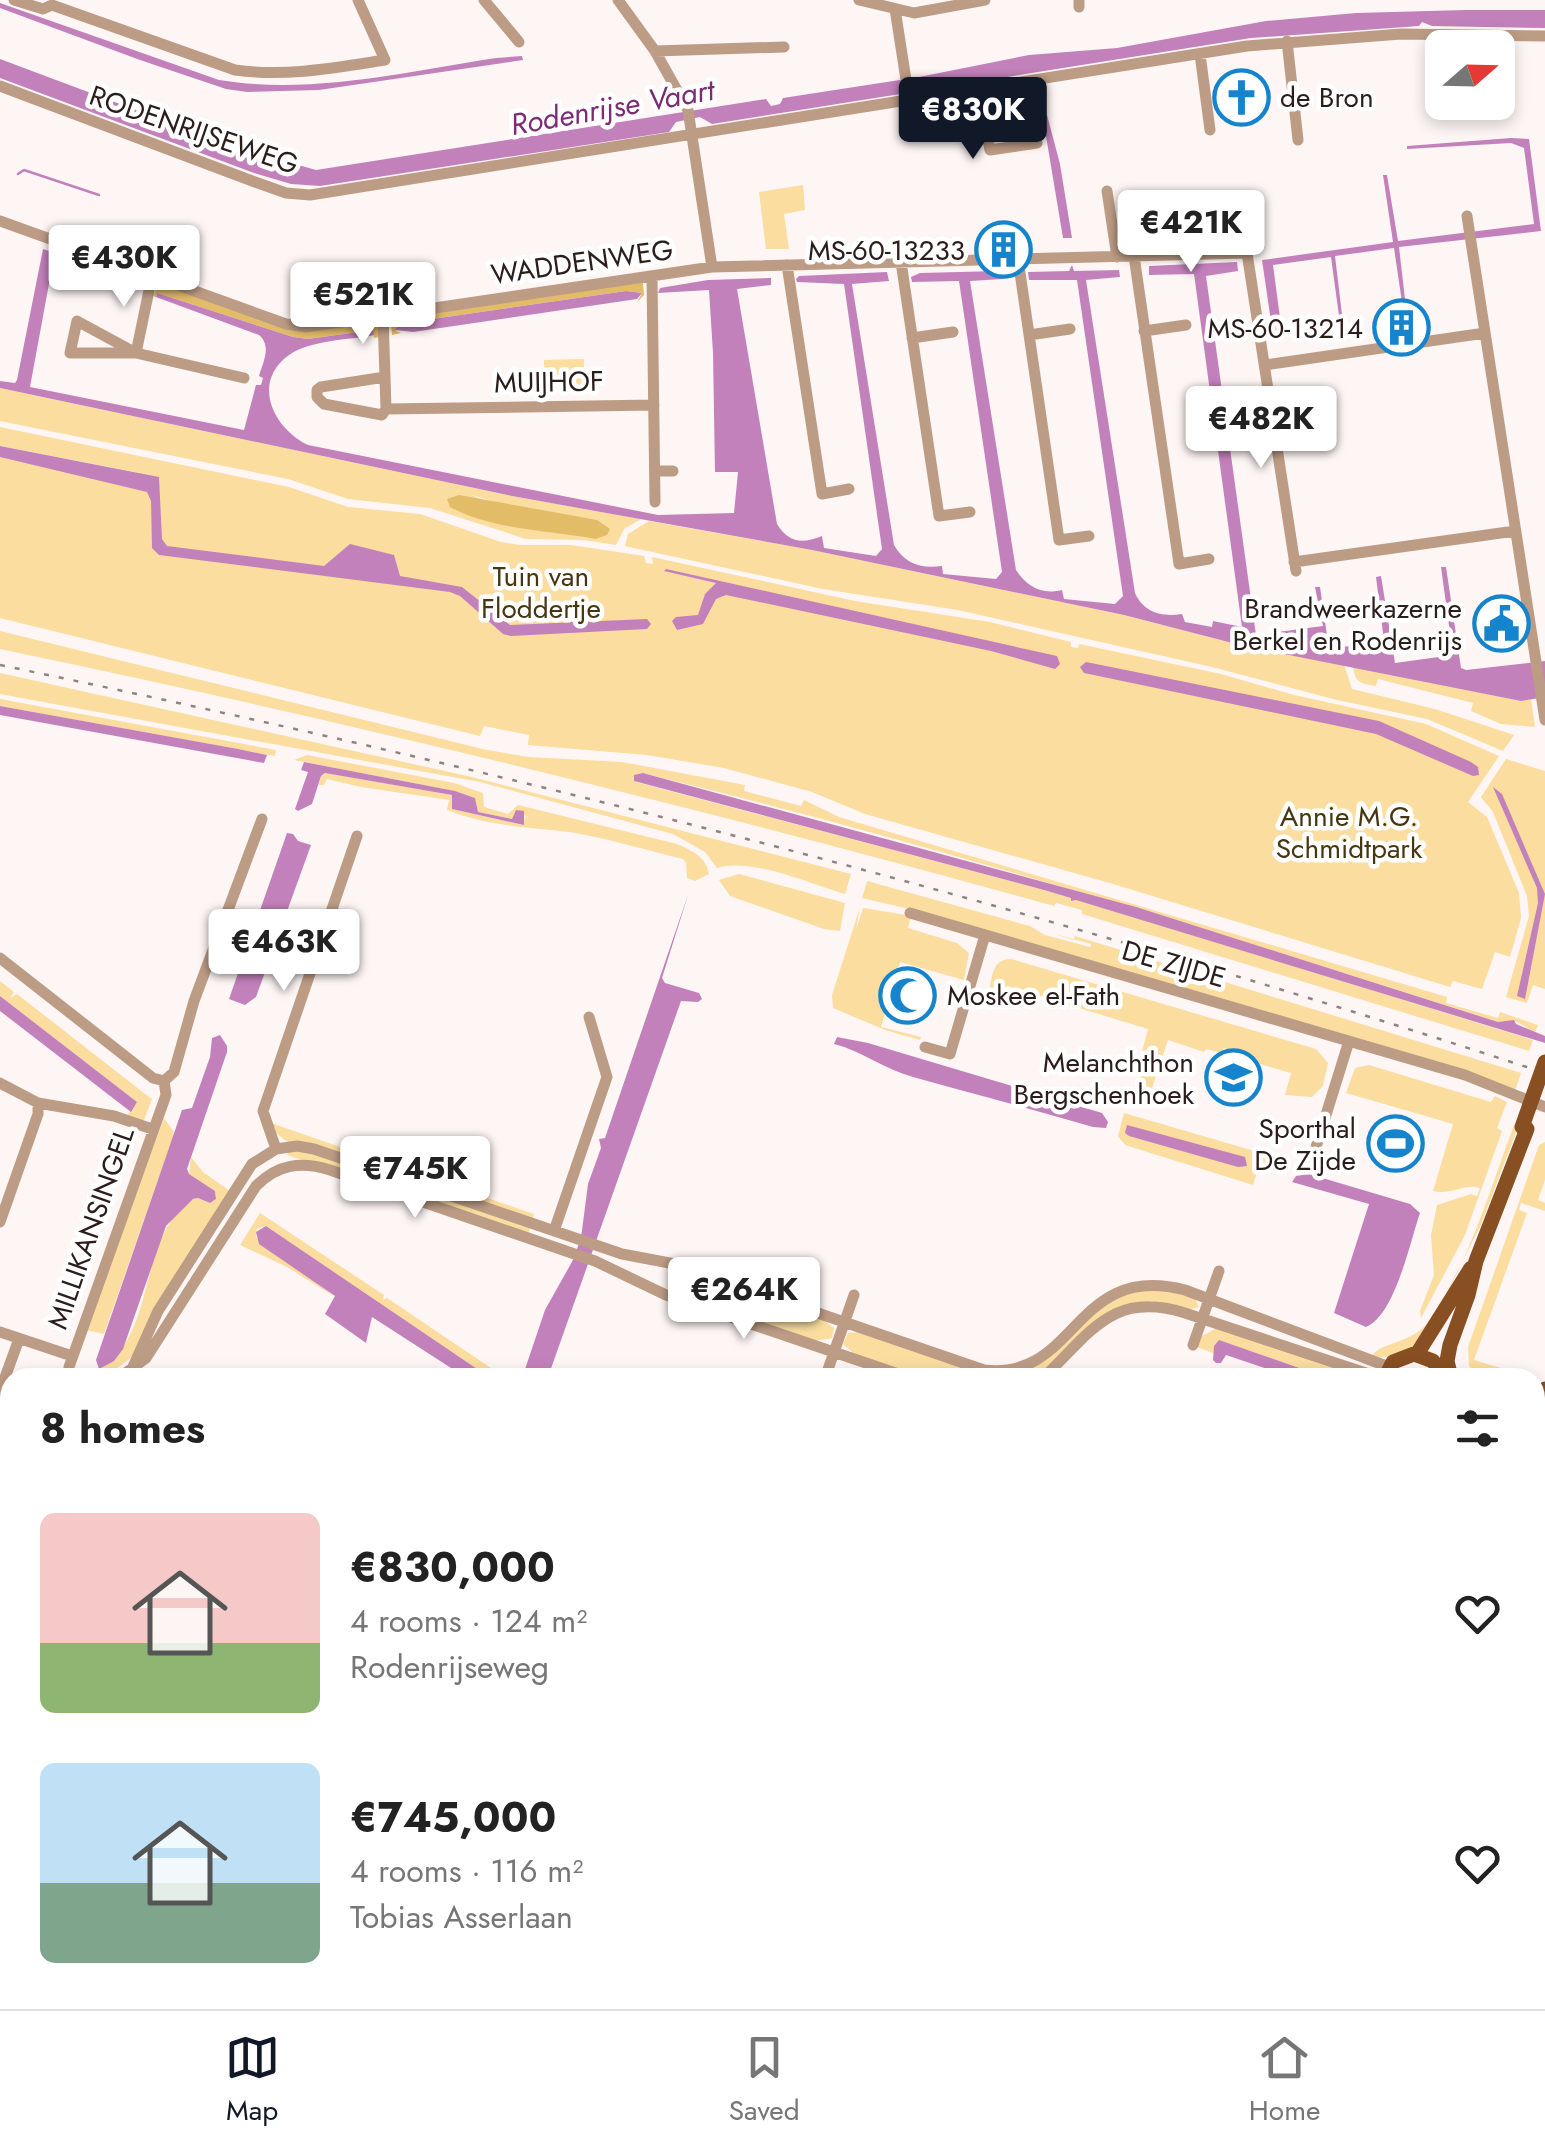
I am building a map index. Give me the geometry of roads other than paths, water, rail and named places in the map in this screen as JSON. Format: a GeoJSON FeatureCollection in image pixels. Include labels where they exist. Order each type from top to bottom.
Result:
{"type":"FeatureCollection","features":[{"type":"Feature","properties":{"kind":"main road"},"geometry":{"type":"LineString","coordinates":[[1524,1128],[1545,1062]]}},
{"type":"Feature","properties":{"kind":"main road"},"geometry":{"type":"LineString","coordinates":[[1448,1368],[1450,1346],[1511,1155],[1545,1079]]}},
{"type":"Feature","properties":{"kind":"main road"},"geometry":{"type":"LineString","coordinates":[[1420,1355],[1476,1261]]}},
{"type":"Feature","properties":{"kind":"main road"},"geometry":{"type":"LineString","coordinates":[[1393,1368],[1402,1356],[1420,1355],[1441,1368]]}},
{"type":"Feature","properties":{"kind":"street"},"geometry":{"type":"LineString","coordinates":[[14,0],[42,9],[52,3],[234,70],[298,73],[385,60],[358,0]]}},
{"type":"Feature","properties":{"kind":"street"},"geometry":{"type":"LineString","coordinates":[[484,0],[518,42]]}},
{"type":"Feature","properties":{"kind":"street"},"geometry":{"type":"LineString","coordinates":[[618,0],[655,51],[784,47]]}},
{"type":"Feature","properties":{"kind":"street"},"geometry":{"type":"LineString","coordinates":[[859,0],[914,13],[985,0]]}},
{"type":"Feature","properties":{"kind":"street"},"geometry":{"type":"LineString","coordinates":[[894,9],[908,97]]}},
{"type":"Feature","properties":{"kind":"street","name":"RODENRIJSEWEG"},"geometry":{"type":"LineString","coordinates":[[0,86],[254,182],[286,193],[310,195],[692,136],[908,97],[1287,41],[1401,34],[1545,36]]}},
{"type":"Feature","properties":{"kind":"street"},"geometry":{"type":"LineString","coordinates":[[1287,41],[1298,140]]}},
{"type":"Feature","properties":{"kind":"street","name":"WADDENWEG"},"geometry":{"type":"LineString","coordinates":[[655,51],[689,115],[712,268]]}},
{"type":"Feature","properties":{"kind":"street"},"geometry":{"type":"LineString","coordinates":[[1200,54],[1210,130]]}},
{"type":"Feature","properties":{"kind":"street"},"geometry":{"type":"LineString","coordinates":[[978,89],[990,150],[1037,142]]}},
{"type":"Feature","properties":{"kind":"street"},"geometry":{"type":"LineString","coordinates":[[1106,192],[1117,257]]}},
{"type":"Feature","properties":{"kind":"street"},"geometry":{"type":"LineString","coordinates":[[1467,216],[1545,720]]}},
{"type":"Feature","properties":{"kind":"street","name":"WADDENWEG"},"geometry":{"type":"LineString","coordinates":[[0,221],[295,326],[712,268],[1247,253],[1265,365]]}},
{"type":"Feature","properties":{"kind":"street"},"geometry":{"type":"LineString","coordinates":[[1134,256],[1179,564],[1209,559]]}},
{"type":"Feature","properties":{"kind":"street"},"geometry":{"type":"LineString","coordinates":[[1018,260],[1060,540],[1089,536]]}},
{"type":"Feature","properties":{"kind":"street"},"geometry":{"type":"LineString","coordinates":[[901,262],[938,516],[970,512]]}},
{"type":"Feature","properties":{"kind":"street"},"geometry":{"type":"LineString","coordinates":[[787,265],[822,494],[849,489]]}},
{"type":"Feature","properties":{"kind":"street"},"geometry":{"type":"LineString","coordinates":[[136,353],[152,276]]}},
{"type":"Feature","properties":{"kind":"street"},"geometry":{"type":"LineString","coordinates":[[652,277],[654,502]]}},
{"type":"Feature","properties":{"kind":"street"},"geometry":{"type":"LineString","coordinates":[[383,316],[386,409]]}},
{"type":"Feature","properties":{"kind":"street"},"geometry":{"type":"LineString","coordinates":[[136,353],[77,321],[70,353],[136,353],[244,378]]}},
{"type":"Feature","properties":{"kind":"street"},"geometry":{"type":"LineString","coordinates":[[1144,331],[1186,325]]}},
{"type":"Feature","properties":{"kind":"street"},"geometry":{"type":"LineString","coordinates":[[1028,335],[1070,329]]}},
{"type":"Feature","properties":{"kind":"street"},"geometry":{"type":"LineString","coordinates":[[912,338],[953,332]]}},
{"type":"Feature","properties":{"kind":"street"},"geometry":{"type":"LineString","coordinates":[[1485,333],[1265,365],[1295,567],[1515,531]]}},
{"type":"Feature","properties":{"kind":"street","name":"MUIJHOF"},"geometry":{"type":"LineString","coordinates":[[385,377],[320,388],[319,402],[378,415],[386,409],[654,405]]}},
{"type":"Feature","properties":{"kind":"street"},"geometry":{"type":"LineString","coordinates":[[655,471],[672,471]]}},
{"type":"Feature","properties":{"kind":"street","name":"MILLIKANSINGEL"},"geometry":{"type":"LineString","coordinates":[[9,1368],[19,1339],[71,1361],[166,1094],[164,1082],[174,1072],[194,1001],[262,819]]}},
{"type":"Feature","properties":{"kind":"street"},"geometry":{"type":"LineString","coordinates":[[276,1149],[264,1112],[357,836]]}},
{"type":"Feature","properties":{"kind":"street","name":"DE ZIJDE"},"geometry":{"type":"LineString","coordinates":[[910,913],[1478,1080],[1545,1108]]}},
{"type":"Feature","properties":{"kind":"street"},"geometry":{"type":"LineString","coordinates":[[924,1047],[950,1054],[986,935]]}},
{"type":"Feature","properties":{"kind":"street"},"geometry":{"type":"LineString","coordinates":[[0,958],[152,1078],[164,1082]]}},
{"type":"Feature","properties":{"kind":"street"},"geometry":{"type":"LineString","coordinates":[[554,1231],[607,1077],[589,1017]]}},
{"type":"Feature","properties":{"kind":"street"},"geometry":{"type":"LineString","coordinates":[[1311,1163],[1348,1041]]}},
{"type":"Feature","properties":{"kind":"street"},"geometry":{"type":"LineString","coordinates":[[0,1083],[38,1103],[114,1116],[152,1129]]}},
{"type":"Feature","properties":{"kind":"street"},"geometry":{"type":"LineString","coordinates":[[0,1222],[38,1114],[38,1103]]}},
{"type":"Feature","properties":{"kind":"street"},"geometry":{"type":"LineString","coordinates":[[132,1368],[152,1322],[252,1164],[276,1149],[297,1146],[600,1247],[675,1264],[984,1368]]}},
{"type":"Feature","properties":{"kind":"street"},"geometry":{"type":"LineString","coordinates":[[133,1368],[146,1358],[202,1280],[256,1186],[273,1171],[296,1164],[330,1170],[568,1251],[666,1295],[882,1368]]}},
{"type":"Feature","properties":{"kind":"street"},"geometry":{"type":"LineString","coordinates":[[184,1268],[202,1280]]}},
{"type":"Feature","properties":{"kind":"street"},"geometry":{"type":"LineString","coordinates":[[1193,1345],[1219,1271]]}},
{"type":"Feature","properties":{"kind":"street"},"geometry":{"type":"LineString","coordinates":[[1015,1368],[1038,1360],[1100,1302],[1128,1287],[1164,1284],[1209,1299],[1371,1368]]}},
{"type":"Feature","properties":{"kind":"street"},"geometry":{"type":"LineString","coordinates":[[828,1368],[854,1295]]}},
{"type":"Feature","properties":{"kind":"street"},"geometry":{"type":"LineString","coordinates":[[1053,1368],[1094,1328],[1123,1310],[1160,1305],[1364,1368]]}},
{"type":"Feature","properties":{"kind":"street"},"geometry":{"type":"LineString","coordinates":[[0,1332],[19,1339]]}},
{"type":"Feature","properties":{"kind":"waterway"},"geometry":{"type":"LineString","coordinates":[[18,174],[24,170],[99,195]]}},
{"type":"Feature","properties":{"kind":"railway"},"geometry":{"type":"LineString","coordinates":[[0,665],[390,751],[779,847],[1164,954],[1545,1073]]}},
{"type":"Feature","properties":{"kind":"place","name":"de Bron"},"geometry":{"type":"Point","coordinates":[1241,97]}},
{"type":"Feature","properties":{"kind":"place","name":"MS-60-13233"},"geometry":{"type":"Point","coordinates":[1004,250]}},
{"type":"Feature","properties":{"kind":"place","name":"MS-60-13214"},"geometry":{"type":"Point","coordinates":[1402,328]}},
{"type":"Feature","properties":{"kind":"place","name":"Brandweerkazerne Berkel en Rodenrijs"},"geometry":{"type":"Point","coordinates":[1501,624]}},
{"type":"Feature","properties":{"kind":"place","name":"Moskee el-Fath"},"geometry":{"type":"Point","coordinates":[908,995]}},
{"type":"Feature","properties":{"kind":"place","name":"Melanchthon Bergschenhoek"},"geometry":{"type":"Point","coordinates":[1233,1078]}},
{"type":"Feature","properties":{"kind":"place","name":"Sporthal De Zijde"},"geometry":{"type":"Point","coordinates":[1395,1144]}},
{"type":"Feature","properties":{"kind":"water label","name":"Rodenrijse Vaart"},"geometry":{"type":"Point","coordinates":[612,107]}},
{"type":"Feature","properties":{"kind":"park label","name":"Tuin van Floddertje"},"geometry":{"type":"Point","coordinates":[541,592]}},
{"type":"Feature","properties":{"kind":"park label","name":"Annie M.G. Schmidtpark"},"geometry":{"type":"Point","coordinates":[1349,832]}}]}
